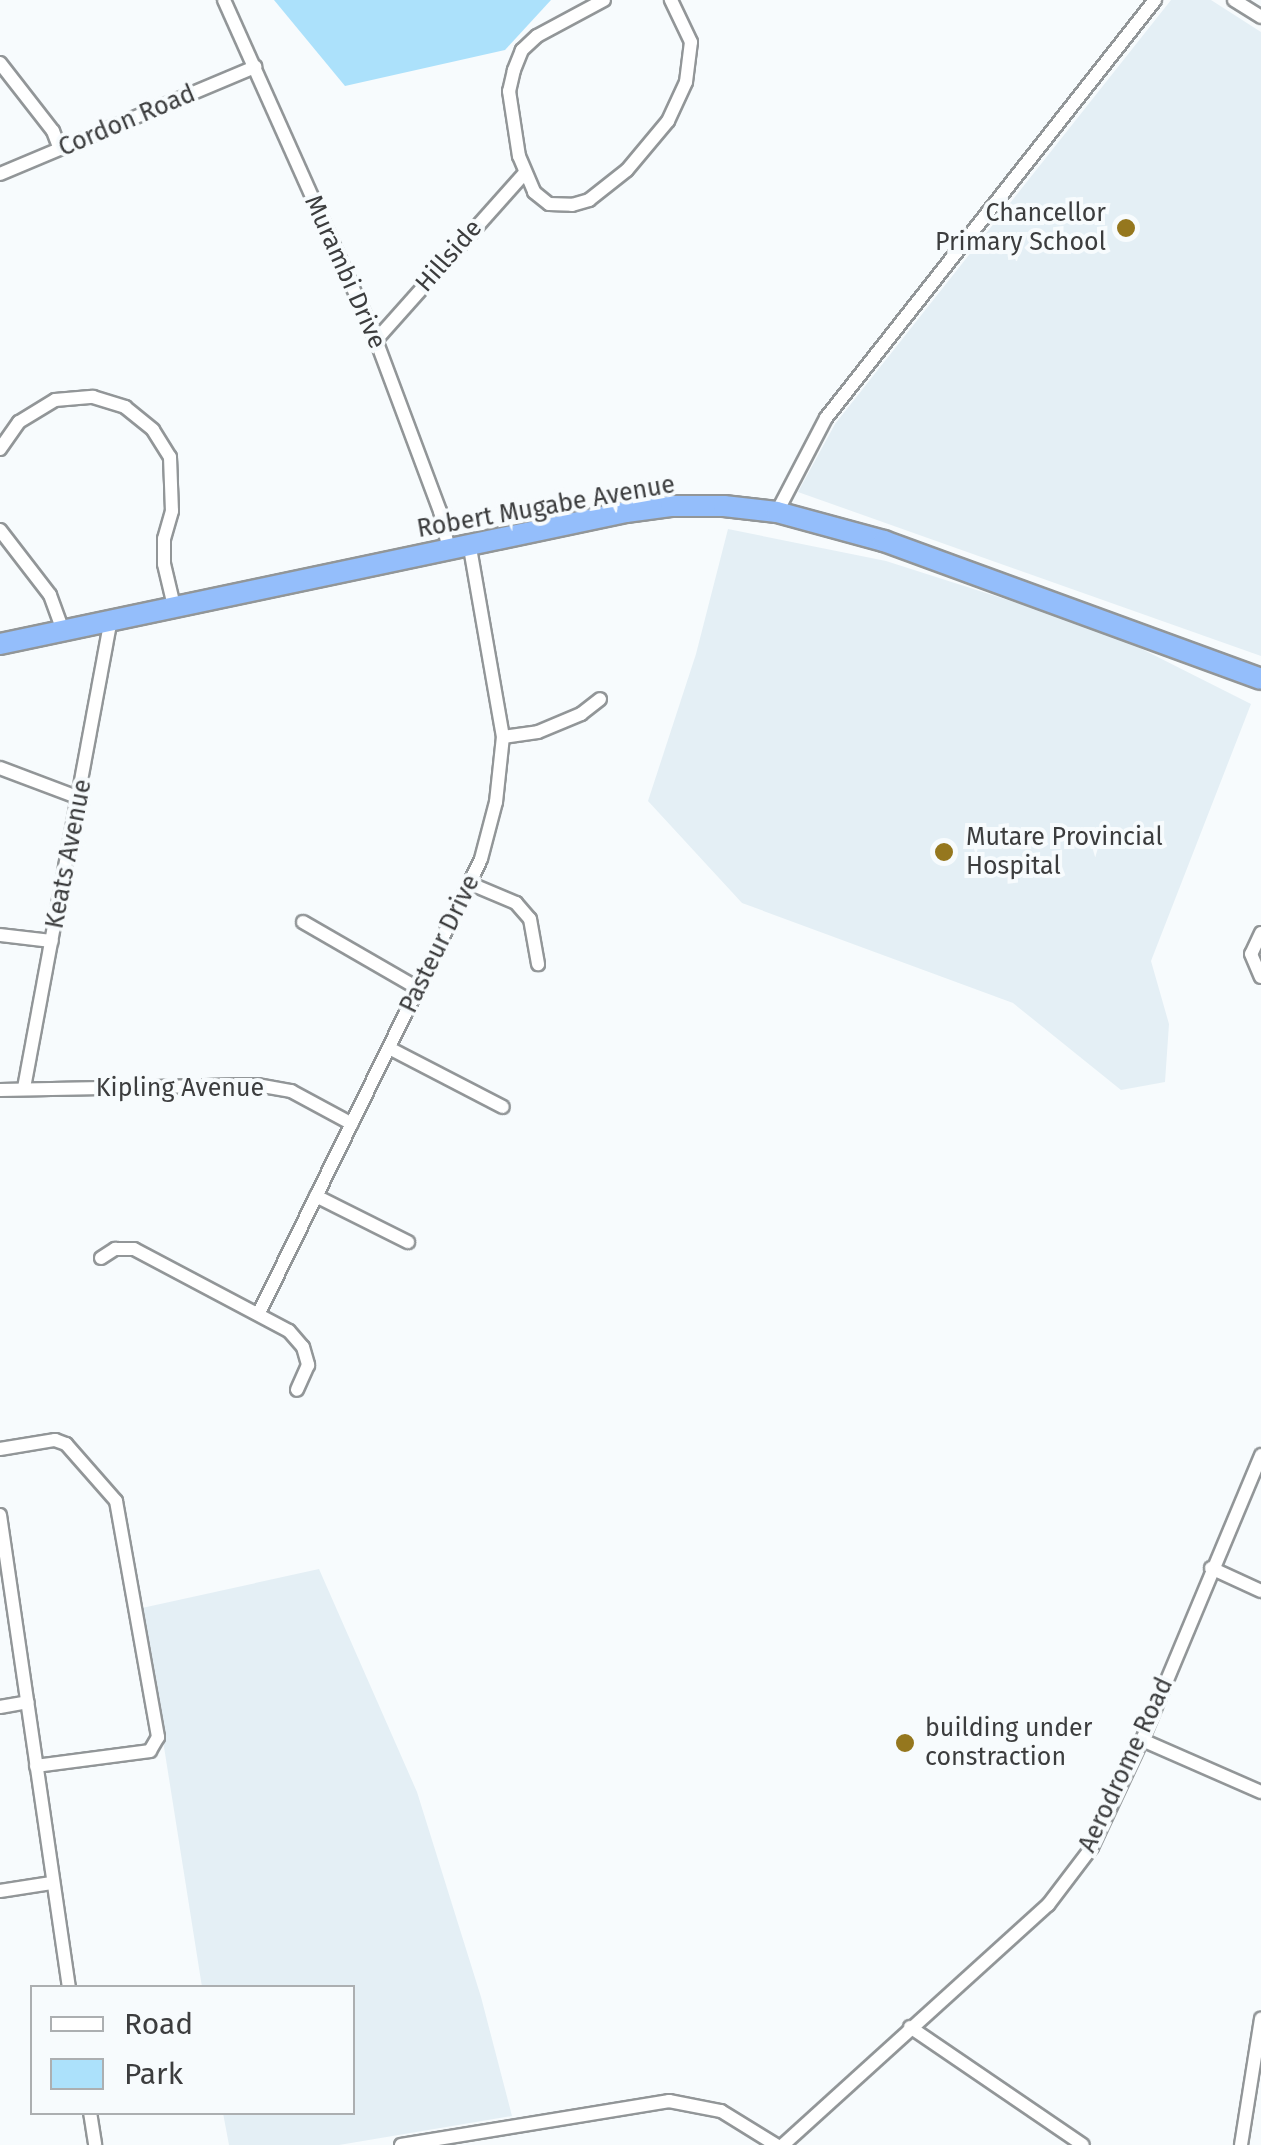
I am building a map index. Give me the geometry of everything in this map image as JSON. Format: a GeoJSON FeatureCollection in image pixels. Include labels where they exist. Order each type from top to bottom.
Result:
{"type":"FeatureCollection","features":[{"type":"Feature","properties":{"kind":"highway","name":"Robert Mugabe Avenue"},"geometry":{"type":"LineString","coordinates":[[0,644],[671,506],[777,512],[884,541],[1261,679]]}},
{"type":"Feature","properties":{"kind":"street","name":"Murambi Drive"},"geometry":{"type":"LineString","coordinates":[[224,0],[376,340],[440,511],[459,549]]}},
{"type":"Feature","properties":{"kind":"street"},"geometry":{"type":"LineString","coordinates":[[604,0],[537,36],[522,50],[509,91],[511,126],[524,174],[549,204],[572,205],[589,200],[627,170],[668,121],[686,82],[691,42],[671,0]]}},
{"type":"Feature","properties":{"kind":"street"},"geometry":{"type":"LineString","coordinates":[[777,512],[826,418],[1155,0]]}},
{"type":"Feature","properties":{"kind":"street"},"geometry":{"type":"LineString","coordinates":[[1234,0],[1261,17]]}},
{"type":"Feature","properties":{"kind":"street"},"geometry":{"type":"LineString","coordinates":[[0,63],[53,131],[60,149]]}},
{"type":"Feature","properties":{"kind":"street","name":"Cordon Road"},"geometry":{"type":"LineString","coordinates":[[0,174],[255,67]]}},
{"type":"Feature","properties":{"kind":"street","name":"Hillside"},"geometry":{"type":"LineString","coordinates":[[376,340],[524,174]]}},
{"type":"Feature","properties":{"kind":"street"},"geometry":{"type":"LineString","coordinates":[[0,448],[19,422],[54,400],[93,398],[109,402],[125,407],[153,430],[170,457],[172,511],[164,540],[164,564],[174,606]]}},
{"type":"Feature","properties":{"kind":"street"},"geometry":{"type":"LineString","coordinates":[[0,530],[50,595],[63,630]]}},
{"type":"Feature","properties":{"kind":"street","name":"Pasteur Drive"},"geometry":{"type":"LineString","coordinates":[[259,1312],[470,884],[496,802],[503,737],[459,549]]}},
{"type":"Feature","properties":{"kind":"street","name":"Keats Avenue"},"geometry":{"type":"LineString","coordinates":[[24,1088],[111,620]]}},
{"type":"Feature","properties":{"kind":"street"},"geometry":{"type":"LineString","coordinates":[[503,737],[538,732],[581,714],[600,699]]}},
{"type":"Feature","properties":{"kind":"street"},"geometry":{"type":"LineString","coordinates":[[0,768],[80,798]]}},
{"type":"Feature","properties":{"kind":"street"},"geometry":{"type":"LineString","coordinates":[[470,884],[516,904],[530,919],[538,964]]}},
{"type":"Feature","properties":{"kind":"street"},"geometry":{"type":"LineString","coordinates":[[303,922],[419,988]]}},
{"type":"Feature","properties":{"kind":"street"},"geometry":{"type":"LineString","coordinates":[[1261,933],[1251,954],[1261,977]]}},
{"type":"Feature","properties":{"kind":"street"},"geometry":{"type":"LineString","coordinates":[[0,935],[52,940]]}},
{"type":"Feature","properties":{"kind":"street"},"geometry":{"type":"LineString","coordinates":[[390,1048],[503,1108]]}},
{"type":"Feature","properties":{"kind":"street","name":"Kipling Avenue"},"geometry":{"type":"LineString","coordinates":[[0,1090],[257,1084],[291,1091],[352,1124]]}},
{"type":"Feature","properties":{"kind":"street"},"geometry":{"type":"LineString","coordinates":[[316,1196],[408,1242]]}},
{"type":"Feature","properties":{"kind":"street"},"geometry":{"type":"LineString","coordinates":[[101,1258],[114,1249],[134,1250],[289,1330],[303,1347],[308,1365],[297,1390]]}},
{"type":"Feature","properties":{"kind":"street"},"geometry":{"type":"LineString","coordinates":[[0,1449],[56,1440],[66,1444],[116,1501],[158,1737],[150,1752],[36,1766]]}},
{"type":"Feature","properties":{"kind":"street","name":"Aerodrome Road"},"geometry":{"type":"LineString","coordinates":[[779,2145],[1048,1906],[1092,1847],[1142,1740],[1210,1568],[1259,1464]]}},
{"type":"Feature","properties":{"kind":"street"},"geometry":{"type":"LineString","coordinates":[[0,1515],[69,1985]]}},
{"type":"Feature","properties":{"kind":"street"},"geometry":{"type":"LineString","coordinates":[[1210,1568],[1261,1591]]}},
{"type":"Feature","properties":{"kind":"street"},"geometry":{"type":"LineString","coordinates":[[0,1707],[28,1702]]}},
{"type":"Feature","properties":{"kind":"street"},"geometry":{"type":"LineString","coordinates":[[1142,1740],[1261,1792]]}},
{"type":"Feature","properties":{"kind":"street"},"geometry":{"type":"LineString","coordinates":[[0,1891],[52,1883]]}},
{"type":"Feature","properties":{"kind":"street"},"geometry":{"type":"LineString","coordinates":[[1241,2145],[1261,2019]]}},
{"type":"Feature","properties":{"kind":"street"},"geometry":{"type":"LineString","coordinates":[[910,2027],[1084,2145]]}},
{"type":"Feature","properties":{"kind":"street"},"geometry":{"type":"LineString","coordinates":[[401,2145],[669,2100],[721,2111],[779,2145]]}},
{"type":"Feature","properties":{"kind":"street"},"geometry":{"type":"LineString","coordinates":[[90,2115],[95,2145]]}},
{"type":"Feature","properties":{"kind":"shaded area","name":"Chancellor Primary School"},"geometry":{"type":"Polygon","coordinates":[[[1171,0],[1211,0],[1261,32],[1261,656],[798,492],[835,424],[1171,0]]]}},
{"type":"Feature","properties":{"kind":"shaded area","name":"Mutare Provincial Hospital"},"geometry":{"type":"Polygon","coordinates":[[[728,529],[886,561],[1108,632],[1251,704],[1151,961],[1169,1024],[1165,1082],[1121,1090],[1013,1003],[742,903],[648,801],[696,654],[728,529]]]}},
{"type":"Feature","properties":{"kind":"shaded area"},"geometry":{"type":"Polygon","coordinates":[[[319,1569],[417,1792],[481,1997],[512,2116],[339,2145],[229,2145],[223,2115],[355,2115],[355,1985],[202,1985],[142,1608],[319,1569]]]}},
{"type":"Feature","properties":{"kind":"green space"},"geometry":{"type":"Polygon","coordinates":[[[274,0],[551,0],[505,50],[345,86],[274,0]]]}},
{"type":"Feature","properties":{"kind":"place","name":"Chancellor Primary School"},"geometry":{"type":"Point","coordinates":[1126,228]}},
{"type":"Feature","properties":{"kind":"place","name":"Mutare Provincial Hospital"},"geometry":{"type":"Point","coordinates":[944,852]}},
{"type":"Feature","properties":{"kind":"place","name":"building under constraction"},"geometry":{"type":"Point","coordinates":[905,1743]}}]}
